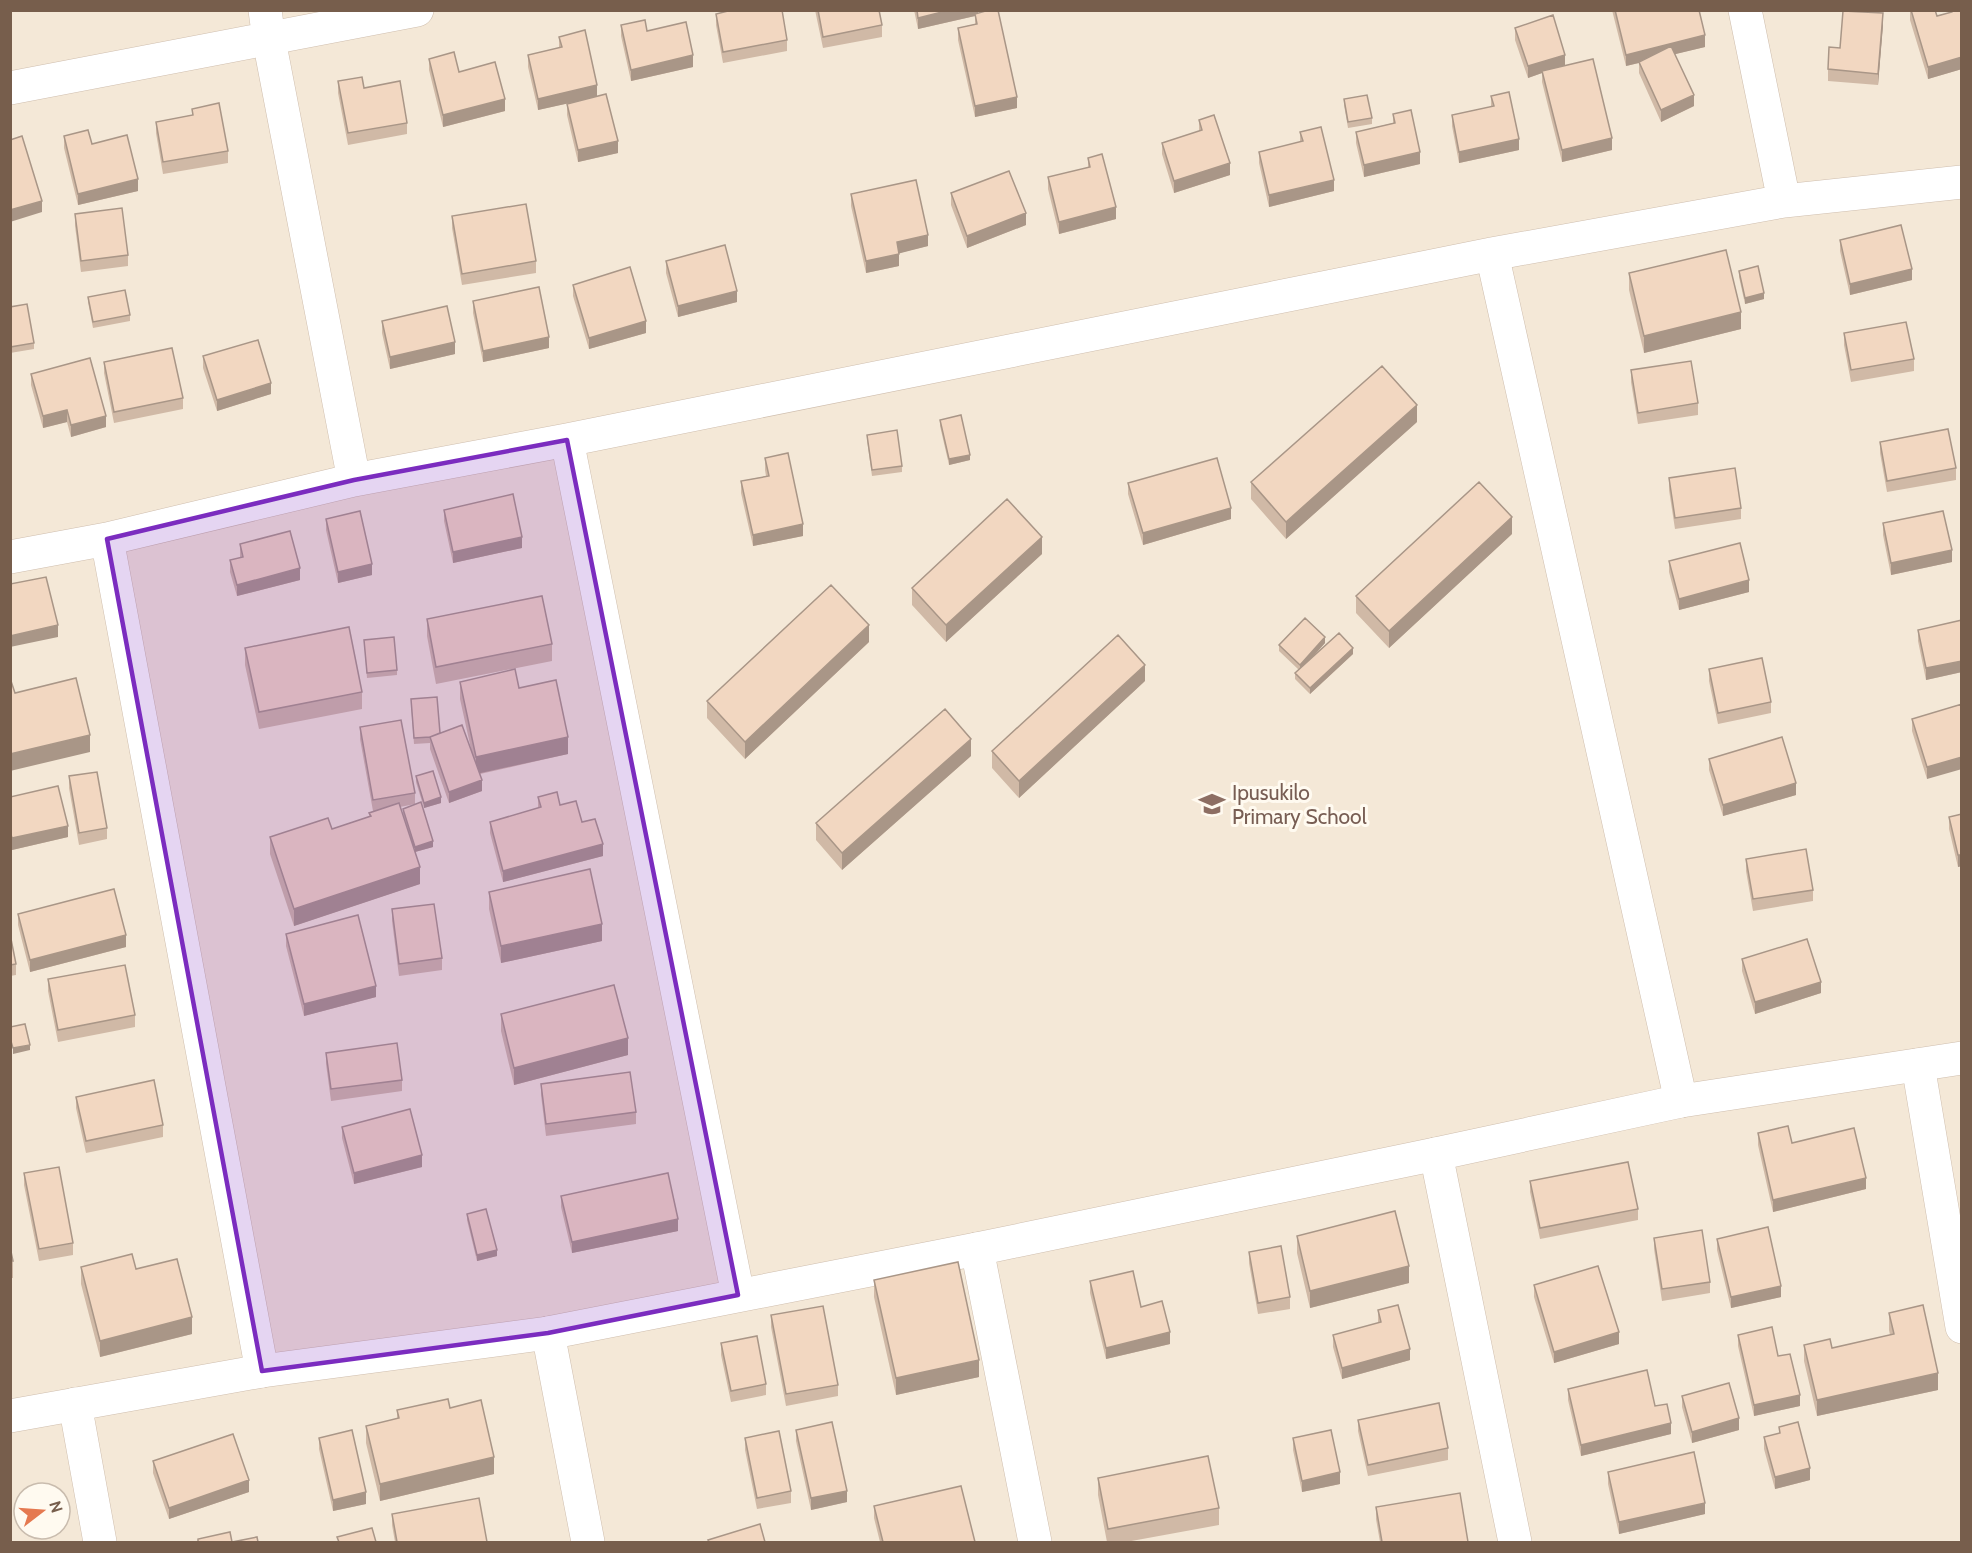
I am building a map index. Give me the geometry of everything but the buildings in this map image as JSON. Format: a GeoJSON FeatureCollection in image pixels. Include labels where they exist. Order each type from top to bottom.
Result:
{"type":"FeatureCollection","features":[{"type":"Feature","properties":{"kind":"street"},"geometry":{"type":"LineString","coordinates":[[10,88],[267,25],[417,10]]}},
{"type":"Feature","properties":{"kind":"street"},"geometry":{"type":"LineString","coordinates":[[1745,10],[1784,201]]}},
{"type":"Feature","properties":{"kind":"street"},"geometry":{"type":"LineString","coordinates":[[267,25],[354,480]]}},
{"type":"Feature","properties":{"kind":"street"},"geometry":{"type":"LineString","coordinates":[[10,557],[107,539],[354,480],[567,440],[1492,254],[1784,201],[1962,182]]}},
{"type":"Feature","properties":{"kind":"street"},"geometry":{"type":"LineString","coordinates":[[1492,254],[1681,1101]]}},
{"type":"Feature","properties":{"kind":"street"},"geometry":{"type":"LineString","coordinates":[[567,440],[738,1295]]}},
{"type":"Feature","properties":{"kind":"street"},"geometry":{"type":"LineString","coordinates":[[107,539],[262,1371]]}},
{"type":"Feature","properties":{"kind":"street"},"geometry":{"type":"LineString","coordinates":[[10,1416],[262,1371],[548,1333],[977,1249],[1681,1101],[1962,1058]]}},
{"type":"Feature","properties":{"kind":"street"},"geometry":{"type":"LineString","coordinates":[[1918,1065],[1962,1327]]}},
{"type":"Feature","properties":{"kind":"street"},"geometry":{"type":"LineString","coordinates":[[1436,1154],[1515,1542]]}},
{"type":"Feature","properties":{"kind":"street"},"geometry":{"type":"LineString","coordinates":[[977,1249],[1035,1542]]}},
{"type":"Feature","properties":{"kind":"street"},"geometry":{"type":"LineString","coordinates":[[548,1333],[588,1542]]}},
{"type":"Feature","properties":{"kind":"street"},"geometry":{"type":"LineString","coordinates":[[75,1404],[100,1542]]}},
{"type":"Feature","properties":{"kind":"highlighted area"},"geometry":{"type":"Polygon","coordinates":[[[567,440],[738,1295],[548,1333],[262,1371],[107,539],[354,480],[567,440]]]}},
{"type":"Feature","properties":{"kind":"shaded area"},"geometry":{"type":"Polygon","coordinates":[[[11,11],[1961,11],[1961,1542],[11,1542],[11,11]]]}},
{"type":"Feature","properties":{"kind":"place","name":"Ipusukilo Primary School"},"geometry":{"type":"Point","coordinates":[1212,804]}}]}
